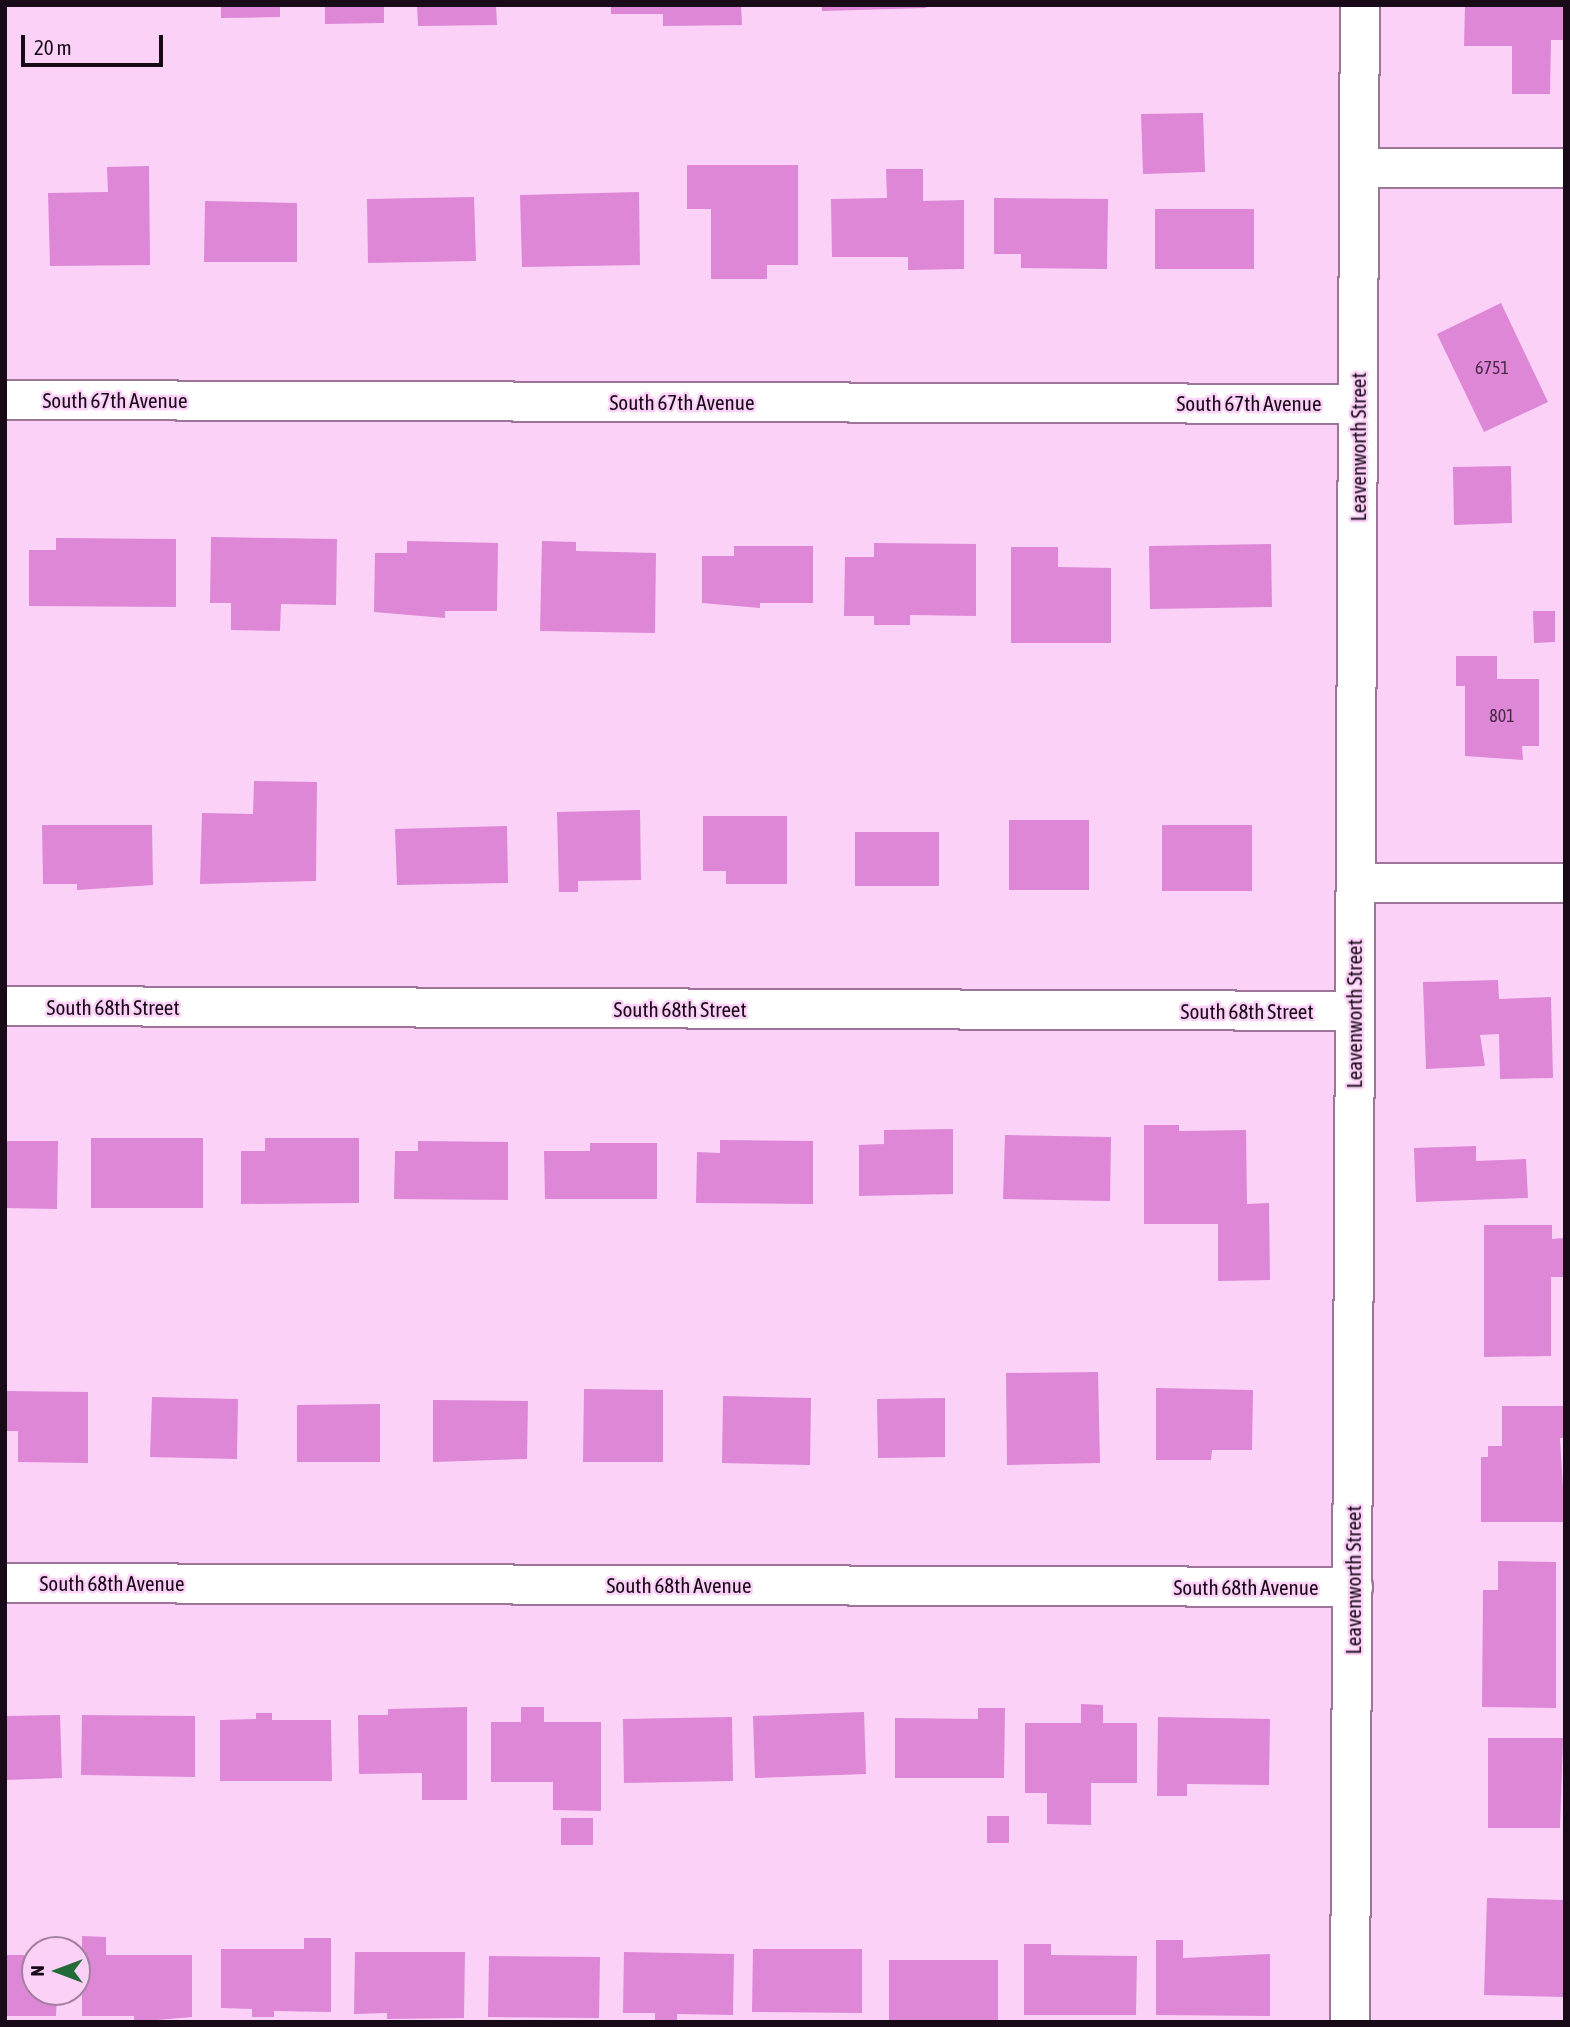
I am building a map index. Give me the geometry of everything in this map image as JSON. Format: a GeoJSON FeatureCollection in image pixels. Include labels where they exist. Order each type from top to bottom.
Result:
{"type":"FeatureCollection","features":[{"type":"Feature","properties":{"kind":"street","name":"Leavenworth Street"},"geometry":{"type":"LineString","coordinates":[[1350,2022],[1360,5]]}},
{"type":"Feature","properties":{"kind":"street"},"geometry":{"type":"LineString","coordinates":[[1359,168],[1565,168]]}},
{"type":"Feature","properties":{"kind":"street","name":"South 67th Avenue"},"geometry":{"type":"LineString","coordinates":[[5,400],[1358,404]]}},
{"type":"Feature","properties":{"kind":"street"},"geometry":{"type":"LineString","coordinates":[[1356,883],[1565,883]]}},
{"type":"Feature","properties":{"kind":"street","name":"South 68th Street"},"geometry":{"type":"LineString","coordinates":[[5,1006],[1354,1011]]}},
{"type":"Feature","properties":{"kind":"street","name":"South 68th Avenue"},"geometry":{"type":"LineString","coordinates":[[5,1583],[1353,1587]]}},
{"type":"Feature","properties":{"kind":"building"},"geometry":{"type":"Polygon","coordinates":[[[221,5],[280,5],[280,17],[221,18],[221,5]]]}},
{"type":"Feature","properties":{"kind":"building"},"geometry":{"type":"Polygon","coordinates":[[[325,5],[384,5],[384,23],[325,24],[325,5]]]}},
{"type":"Feature","properties":{"kind":"building"},"geometry":{"type":"Polygon","coordinates":[[[417,5],[496,5],[497,25],[418,26],[417,5]]]}},
{"type":"Feature","properties":{"kind":"building"},"geometry":{"type":"Polygon","coordinates":[[[611,5],[741,5],[742,25],[663,26],[663,14],[611,14],[611,5]]]}},
{"type":"Feature","properties":{"kind":"building"},"geometry":{"type":"Polygon","coordinates":[[[822,5],[926,5],[926,8],[822,11],[822,5]]]}},
{"type":"Feature","properties":{"kind":"building"},"geometry":{"type":"Polygon","coordinates":[[[1465,5],[1565,5],[1565,40],[1551,40],[1550,94],[1512,94],[1512,46],[1464,46],[1465,5]]]}},
{"type":"Feature","properties":{"kind":"building"},"geometry":{"type":"Polygon","coordinates":[[[1203,113],[1205,172],[1143,174],[1141,114],[1203,113]]]}},
{"type":"Feature","properties":{"kind":"building"},"geometry":{"type":"Polygon","coordinates":[[[687,165],[798,165],[798,265],[767,265],[767,279],[711,279],[711,209],[687,209],[687,165]]]}},
{"type":"Feature","properties":{"kind":"building"},"geometry":{"type":"Polygon","coordinates":[[[149,166],[150,265],[50,266],[48,193],[108,192],[107,167],[149,166]]]}},
{"type":"Feature","properties":{"kind":"building"},"geometry":{"type":"Polygon","coordinates":[[[886,169],[923,169],[923,201],[964,200],[964,269],[908,270],[908,257],[832,257],[831,199],[887,198],[886,169]]]}},
{"type":"Feature","properties":{"kind":"building"},"geometry":{"type":"Polygon","coordinates":[[[639,192],[640,265],[522,267],[520,195],[639,192]]]}},
{"type":"Feature","properties":{"kind":"building"},"geometry":{"type":"Polygon","coordinates":[[[474,197],[476,261],[368,263],[367,199],[474,197]]]}},
{"type":"Feature","properties":{"kind":"building"},"geometry":{"type":"Polygon","coordinates":[[[994,198],[1108,199],[1107,269],[1021,268],[1021,254],[994,254],[994,198]]]}},
{"type":"Feature","properties":{"kind":"building"},"geometry":{"type":"Polygon","coordinates":[[[205,201],[297,203],[297,262],[204,262],[205,201]]]}},
{"type":"Feature","properties":{"kind":"building"},"geometry":{"type":"Polygon","coordinates":[[[1155,209],[1254,209],[1254,269],[1155,269],[1155,209]]]}},
{"type":"Feature","properties":{"kind":"building"},"geometry":{"type":"Polygon","coordinates":[[[1501,303],[1548,402],[1484,432],[1437,334],[1501,303]]]}},
{"type":"Feature","properties":{"kind":"building"},"geometry":{"type":"Polygon","coordinates":[[[1511,466],[1512,523],[1454,525],[1453,467],[1511,466]]]}},
{"type":"Feature","properties":{"kind":"building"},"geometry":{"type":"Polygon","coordinates":[[[211,537],[337,539],[336,605],[281,604],[280,631],[231,630],[231,603],[210,603],[211,537]]]}},
{"type":"Feature","properties":{"kind":"building"},"geometry":{"type":"Polygon","coordinates":[[[56,538],[176,539],[176,607],[29,606],[29,550],[56,550],[56,538]]]}},
{"type":"Feature","properties":{"kind":"building"},"geometry":{"type":"Polygon","coordinates":[[[407,541],[498,543],[497,611],[445,611],[445,618],[374,612],[375,553],[407,553],[407,541]]]}},
{"type":"Feature","properties":{"kind":"building"},"geometry":{"type":"Polygon","coordinates":[[[542,541],[576,542],[576,551],[656,553],[655,633],[540,631],[542,541]]]}},
{"type":"Feature","properties":{"kind":"building"},"geometry":{"type":"Polygon","coordinates":[[[874,543],[976,544],[976,616],[910,615],[910,625],[874,625],[874,616],[844,616],[845,557],[874,557],[874,543]]]}},
{"type":"Feature","properties":{"kind":"building"},"geometry":{"type":"Polygon","coordinates":[[[1271,544],[1272,607],[1150,609],[1149,546],[1271,544]]]}},
{"type":"Feature","properties":{"kind":"building"},"geometry":{"type":"Polygon","coordinates":[[[734,546],[813,546],[813,603],[760,603],[760,608],[702,603],[702,556],[734,556],[734,546]]]}},
{"type":"Feature","properties":{"kind":"building"},"geometry":{"type":"Polygon","coordinates":[[[1011,547],[1058,547],[1058,567],[1111,568],[1111,643],[1011,643],[1011,547]]]}},
{"type":"Feature","properties":{"kind":"building"},"geometry":{"type":"Polygon","coordinates":[[[1533,611],[1555,611],[1555,642],[1534,643],[1533,611]]]}},
{"type":"Feature","properties":{"kind":"building"},"geometry":{"type":"Polygon","coordinates":[[[1456,656],[1497,656],[1497,679],[1539,679],[1539,746],[1522,746],[1523,760],[1465,756],[1465,686],[1456,686],[1456,656]]]}},
{"type":"Feature","properties":{"kind":"building"},"geometry":{"type":"Polygon","coordinates":[[[254,781],[317,782],[316,881],[200,884],[202,813],[253,814],[254,781]]]}},
{"type":"Feature","properties":{"kind":"building"},"geometry":{"type":"Polygon","coordinates":[[[640,810],[641,880],[578,881],[578,892],[559,892],[557,812],[640,810]]]}},
{"type":"Feature","properties":{"kind":"building"},"geometry":{"type":"Polygon","coordinates":[[[703,816],[787,816],[787,884],[726,884],[726,871],[703,871],[703,816]]]}},
{"type":"Feature","properties":{"kind":"building"},"geometry":{"type":"Polygon","coordinates":[[[1009,820],[1089,820],[1089,890],[1009,890],[1009,820]]]}},
{"type":"Feature","properties":{"kind":"building"},"geometry":{"type":"Polygon","coordinates":[[[42,825],[152,825],[153,885],[77,890],[77,884],[43,884],[42,825]]]}},
{"type":"Feature","properties":{"kind":"building"},"geometry":{"type":"Polygon","coordinates":[[[1162,825],[1252,825],[1252,891],[1162,891],[1162,825]]]}},
{"type":"Feature","properties":{"kind":"building"},"geometry":{"type":"Polygon","coordinates":[[[507,826],[508,883],[397,885],[395,829],[507,826]]]}},
{"type":"Feature","properties":{"kind":"building"},"geometry":{"type":"Polygon","coordinates":[[[855,832],[939,832],[939,886],[855,886],[855,832]]]}},
{"type":"Feature","properties":{"kind":"building"},"geometry":{"type":"Polygon","coordinates":[[[1498,980],[1499,999],[1551,997],[1553,1078],[1500,1079],[1499,1034],[1480,1035],[1485,1066],[1426,1069],[1423,982],[1498,980]]]}},
{"type":"Feature","properties":{"kind":"building"},"geometry":{"type":"Polygon","coordinates":[[[1144,1125],[1179,1125],[1179,1131],[1246,1130],[1247,1204],[1269,1203],[1270,1280],[1218,1281],[1218,1224],[1144,1224],[1144,1125]]]}},
{"type":"Feature","properties":{"kind":"building"},"geometry":{"type":"Polygon","coordinates":[[[953,1129],[953,1194],[859,1196],[859,1145],[884,1144],[884,1130],[953,1129]]]}},
{"type":"Feature","properties":{"kind":"building"},"geometry":{"type":"Polygon","coordinates":[[[1005,1135],[1111,1137],[1110,1201],[1003,1199],[1005,1135]]]}},
{"type":"Feature","properties":{"kind":"building"},"geometry":{"type":"Polygon","coordinates":[[[91,1138],[203,1138],[203,1208],[91,1208],[91,1138]]]}},
{"type":"Feature","properties":{"kind":"building"},"geometry":{"type":"Polygon","coordinates":[[[265,1138],[359,1138],[359,1203],[241,1204],[241,1151],[265,1151],[265,1138]]]}},
{"type":"Feature","properties":{"kind":"building"},"geometry":{"type":"Polygon","coordinates":[[[720,1140],[813,1141],[813,1204],[696,1203],[697,1152],[720,1153],[720,1140]]]}},
{"type":"Feature","properties":{"kind":"building"},"geometry":{"type":"Polygon","coordinates":[[[5,1141],[58,1141],[57,1209],[5,1208],[5,1141]]]}},
{"type":"Feature","properties":{"kind":"building"},"geometry":{"type":"Polygon","coordinates":[[[418,1141],[508,1142],[508,1200],[394,1199],[395,1151],[418,1151],[418,1141]]]}},
{"type":"Feature","properties":{"kind":"building"},"geometry":{"type":"Polygon","coordinates":[[[590,1143],[657,1143],[657,1199],[545,1199],[544,1151],[590,1151],[590,1143]]]}},
{"type":"Feature","properties":{"kind":"building"},"geometry":{"type":"Polygon","coordinates":[[[1476,1146],[1476,1161],[1526,1159],[1528,1198],[1416,1202],[1414,1148],[1476,1146]]]}},
{"type":"Feature","properties":{"kind":"building"},"geometry":{"type":"Polygon","coordinates":[[[1484,1225],[1552,1225],[1552,1239],[1565,1238],[1565,1277],[1551,1277],[1551,1356],[1484,1357],[1484,1225]]]}},
{"type":"Feature","properties":{"kind":"building"},"geometry":{"type":"Polygon","coordinates":[[[1098,1372],[1100,1463],[1007,1465],[1006,1373],[1098,1372]]]}},
{"type":"Feature","properties":{"kind":"building"},"geometry":{"type":"Polygon","coordinates":[[[1156,1388],[1253,1390],[1252,1450],[1212,1450],[1211,1460],[1156,1460],[1156,1388]]]}},
{"type":"Feature","properties":{"kind":"building"},"geometry":{"type":"Polygon","coordinates":[[[584,1389],[663,1390],[663,1462],[583,1462],[584,1389]]]}},
{"type":"Feature","properties":{"kind":"building"},"geometry":{"type":"Polygon","coordinates":[[[5,1391],[88,1392],[88,1463],[18,1462],[18,1431],[5,1431],[5,1391]]]}},
{"type":"Feature","properties":{"kind":"building"},"geometry":{"type":"Polygon","coordinates":[[[723,1396],[811,1398],[810,1465],[722,1463],[723,1396]]]}},
{"type":"Feature","properties":{"kind":"building"},"geometry":{"type":"Polygon","coordinates":[[[152,1397],[238,1399],[237,1459],[150,1457],[152,1397]]]}},
{"type":"Feature","properties":{"kind":"building"},"geometry":{"type":"Polygon","coordinates":[[[945,1398],[945,1457],[878,1458],[877,1399],[945,1398]]]}},
{"type":"Feature","properties":{"kind":"building"},"geometry":{"type":"Polygon","coordinates":[[[433,1400],[528,1401],[527,1459],[433,1462],[433,1400]]]}},
{"type":"Feature","properties":{"kind":"building"},"geometry":{"type":"Polygon","coordinates":[[[380,1404],[380,1462],[297,1462],[297,1405],[380,1404]]]}},
{"type":"Feature","properties":{"kind":"building"},"geometry":{"type":"Polygon","coordinates":[[[1502,1406],[1565,1406],[1565,1438],[1560,1438],[1565,1522],[1481,1522],[1481,1457],[1488,1457],[1488,1446],[1502,1446],[1502,1406]]]}},
{"type":"Feature","properties":{"kind":"building"},"geometry":{"type":"Polygon","coordinates":[[[1498,1561],[1556,1562],[1556,1708],[1482,1707],[1483,1590],[1498,1590],[1498,1561]]]}},
{"type":"Feature","properties":{"kind":"building"},"geometry":{"type":"Polygon","coordinates":[[[1081,1704],[1103,1705],[1103,1723],[1137,1723],[1137,1783],[1091,1783],[1091,1825],[1047,1824],[1047,1793],[1025,1793],[1025,1723],[1081,1723],[1081,1704]]]}},
{"type":"Feature","properties":{"kind":"building"},"geometry":{"type":"Polygon","coordinates":[[[467,1707],[467,1800],[422,1800],[422,1773],[359,1774],[358,1715],[388,1715],[388,1709],[467,1707]]]}},
{"type":"Feature","properties":{"kind":"building"},"geometry":{"type":"Polygon","coordinates":[[[521,1707],[544,1707],[544,1722],[601,1722],[601,1811],[553,1810],[553,1782],[491,1782],[491,1722],[521,1722],[521,1707]]]}},
{"type":"Feature","properties":{"kind":"building"},"geometry":{"type":"Polygon","coordinates":[[[978,1708],[1005,1708],[1004,1778],[895,1778],[895,1718],[978,1719],[978,1708]]]}},
{"type":"Feature","properties":{"kind":"building"},"geometry":{"type":"Polygon","coordinates":[[[864,1712],[866,1774],[755,1778],[753,1716],[864,1712]]]}},
{"type":"Feature","properties":{"kind":"building"},"geometry":{"type":"Polygon","coordinates":[[[256,1713],[272,1713],[272,1720],[331,1720],[332,1781],[220,1781],[220,1720],[256,1719],[256,1713]]]}},
{"type":"Feature","properties":{"kind":"building"},"geometry":{"type":"Polygon","coordinates":[[[60,1715],[62,1778],[5,1780],[5,1716],[60,1715]]]}},
{"type":"Feature","properties":{"kind":"building"},"geometry":{"type":"Polygon","coordinates":[[[82,1715],[195,1716],[195,1777],[81,1775],[82,1715]]]}},
{"type":"Feature","properties":{"kind":"building"},"geometry":{"type":"Polygon","coordinates":[[[732,1717],[733,1781],[624,1783],[623,1719],[732,1717]]]}},
{"type":"Feature","properties":{"kind":"building"},"geometry":{"type":"Polygon","coordinates":[[[1158,1717],[1270,1719],[1269,1785],[1187,1784],[1187,1796],[1157,1796],[1158,1717]]]}},
{"type":"Feature","properties":{"kind":"building"},"geometry":{"type":"Polygon","coordinates":[[[1488,1738],[1563,1738],[1560,1828],[1488,1828],[1488,1738]]]}},
{"type":"Feature","properties":{"kind":"building"},"geometry":{"type":"Polygon","coordinates":[[[987,1816],[1009,1816],[1009,1843],[987,1843],[987,1816]]]}},
{"type":"Feature","properties":{"kind":"building"},"geometry":{"type":"Polygon","coordinates":[[[561,1818],[593,1818],[593,1845],[561,1845],[561,1818]]]}},
{"type":"Feature","properties":{"kind":"building"},"geometry":{"type":"Polygon","coordinates":[[[1487,1898],[1565,1900],[1565,1997],[1484,1995],[1487,1898]]]}},
{"type":"Feature","properties":{"kind":"building"},"geometry":{"type":"Polygon","coordinates":[[[91,1936],[106,1937],[106,1955],[192,1955],[192,2017],[134,2022],[134,2016],[82,2016],[82,2006],[91,2006],[91,1936]]]}},
{"type":"Feature","properties":{"kind":"building"},"geometry":{"type":"Polygon","coordinates":[[[304,1938],[331,1938],[331,2012],[274,2011],[274,2017],[252,2017],[252,2009],[221,2008],[221,1949],[304,1949],[304,1938]]]}},
{"type":"Feature","properties":{"kind":"building"},"geometry":{"type":"Polygon","coordinates":[[[1156,1940],[1183,1940],[1183,1958],[1270,1954],[1270,2016],[1156,2015],[1156,1940]]]}},
{"type":"Feature","properties":{"kind":"building"},"geometry":{"type":"Polygon","coordinates":[[[1024,1944],[1051,1944],[1051,1955],[1137,1956],[1136,2015],[1024,2015],[1024,1944]]]}},
{"type":"Feature","properties":{"kind":"building"},"geometry":{"type":"Polygon","coordinates":[[[753,1949],[862,1949],[862,2013],[752,2012],[753,1949]]]}},
{"type":"Feature","properties":{"kind":"building"},"geometry":{"type":"Polygon","coordinates":[[[355,1952],[465,1952],[464,2018],[387,2019],[387,2013],[354,2014],[355,1952]]]}},
{"type":"Feature","properties":{"kind":"building"},"geometry":{"type":"Polygon","coordinates":[[[624,1952],[734,1954],[733,2015],[677,2014],[677,2020],[655,2020],[655,2013],[623,2013],[624,1952]]]}},
{"type":"Feature","properties":{"kind":"building"},"geometry":{"type":"Polygon","coordinates":[[[5,1955],[21,1955],[21,2006],[56,2006],[56,2016],[5,2016],[5,1955]]]}},
{"type":"Feature","properties":{"kind":"building"},"geometry":{"type":"Polygon","coordinates":[[[489,1956],[600,1957],[599,2018],[488,2017],[489,1956]]]}},
{"type":"Feature","properties":{"kind":"building"},"geometry":{"type":"Polygon","coordinates":[[[889,1960],[998,1960],[998,2020],[889,2022],[889,1960]]]}}]}
